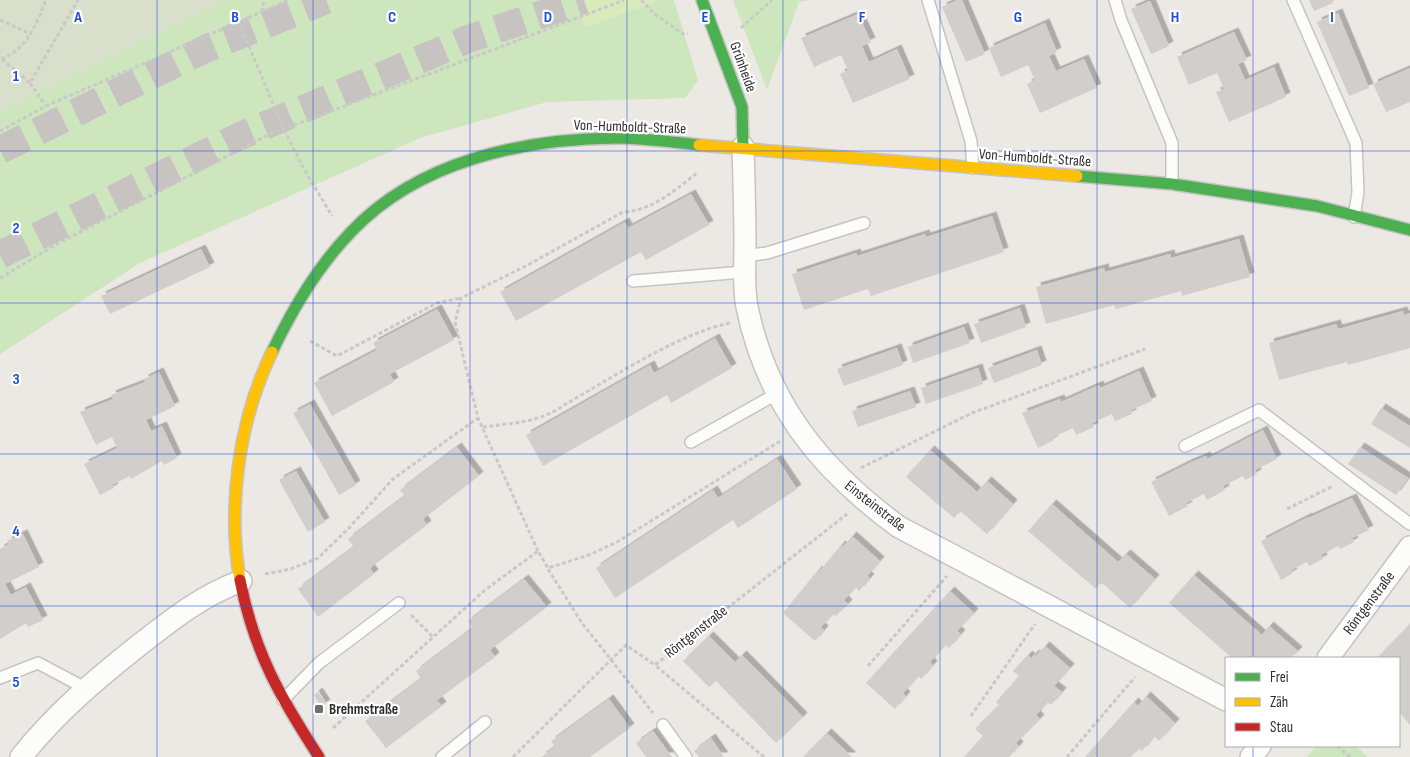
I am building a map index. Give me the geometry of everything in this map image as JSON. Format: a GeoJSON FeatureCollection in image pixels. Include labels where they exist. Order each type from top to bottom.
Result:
{"type":"FeatureCollection","features":[{"type":"Feature","properties":{"kind":"street","name":"Grünheide"},"geometry":{"type":"LineString","coordinates":[[702,0],[730,70],[742,107],[743,147]]}},
{"type":"Feature","properties":{"kind":"street","name":"Von-Humboldt-Straße"},"geometry":{"type":"LineString","coordinates":[[319,757],[282,701],[256,642],[241,581],[236,540],[236,498],[241,456],[262,374],[280,335],[322,267],[344,236],[369,215],[421,181],[449,167],[508,147],[584,138],[618,138],[1172,184],[1316,206],[1410,230]]}},
{"type":"Feature","properties":{"kind":"street","name":"Einsteinstraße"},"geometry":{"type":"LineString","coordinates":[[743,147],[747,306],[763,363],[778,393],[805,438],[832,472],[863,501],[899,527],[1225,699]]}},
{"type":"Feature","properties":{"kind":"street","name":"Röntgenstraße"},"geometry":{"type":"LineString","coordinates":[[1329,657],[1410,547]]}},
{"type":"Feature","properties":{"kind":"street"},"geometry":{"type":"LineString","coordinates":[[21,757],[41,731],[85,688],[200,599],[241,581]]}},
{"type":"Feature","properties":{"kind":"street"},"geometry":{"type":"LineString","coordinates":[[1251,757],[1259,747]]}},
{"type":"Feature","properties":{"kind":"lane"},"geometry":{"type":"LineString","coordinates":[[928,0],[971,141],[972,168]]}},
{"type":"Feature","properties":{"kind":"lane"},"geometry":{"type":"LineString","coordinates":[[1115,0],[1121,20],[1172,143],[1172,184]]}},
{"type":"Feature","properties":{"kind":"lane"},"geometry":{"type":"LineString","coordinates":[[1293,0],[1356,143],[1358,192],[1354,216]]}},
{"type":"Feature","properties":{"kind":"lane"},"geometry":{"type":"LineString","coordinates":[[633,281],[745,264],[767,253],[864,222]]}},
{"type":"Feature","properties":{"kind":"lane"},"geometry":{"type":"LineString","coordinates":[[691,442],[778,393]]}},
{"type":"Feature","properties":{"kind":"lane"},"geometry":{"type":"LineString","coordinates":[[1185,446],[1259,410],[1410,524]]}},
{"type":"Feature","properties":{"kind":"lane"},"geometry":{"type":"LineString","coordinates":[[282,701],[319,662],[399,603]]}},
{"type":"Feature","properties":{"kind":"lane"},"geometry":{"type":"LineString","coordinates":[[0,678],[38,663],[85,688]]}},
{"type":"Feature","properties":{"kind":"lane"},"geometry":{"type":"LineString","coordinates":[[442,757],[485,722]]}},
{"type":"Feature","properties":{"kind":"lane"},"geometry":{"type":"LineString","coordinates":[[663,725],[686,757]]}},
{"type":"Feature","properties":{"kind":"path"},"geometry":{"type":"LineString","coordinates":[[1,58],[14,54],[31,34],[46,0]]}},
{"type":"Feature","properties":{"kind":"path"},"geometry":{"type":"LineString","coordinates":[[30,83],[78,0]]}},
{"type":"Feature","properties":{"kind":"path"},"geometry":{"type":"LineString","coordinates":[[262,12],[264,0]]}},
{"type":"Feature","properties":{"kind":"path"},"geometry":{"type":"LineString","coordinates":[[0,131],[46,106],[290,0]]}},
{"type":"Feature","properties":{"kind":"path"},"geometry":{"type":"LineString","coordinates":[[0,278],[65,240],[268,135],[624,0]]}},
{"type":"Feature","properties":{"kind":"path"},"geometry":{"type":"LineString","coordinates":[[641,0],[656,15],[683,34],[691,33]]}},
{"type":"Feature","properties":{"kind":"path"},"geometry":{"type":"LineString","coordinates":[[733,30],[740,30],[772,0]]}},
{"type":"Feature","properties":{"kind":"path"},"geometry":{"type":"LineString","coordinates":[[0,20],[31,34]]}},
{"type":"Feature","properties":{"kind":"path"},"geometry":{"type":"LineString","coordinates":[[239,22],[284,130],[304,169],[332,216]]}},
{"type":"Feature","properties":{"kind":"path"},"geometry":{"type":"LineString","coordinates":[[1,58],[30,83],[46,106]]}},
{"type":"Feature","properties":{"kind":"path"},"geometry":{"type":"LineString","coordinates":[[310,341],[337,356],[437,303],[461,298],[526,266],[623,212],[637,212],[667,196],[697,173]]}},
{"type":"Feature","properties":{"kind":"path"},"geometry":{"type":"LineString","coordinates":[[461,298],[455,322],[478,418],[538,551],[582,623],[663,725]]}},
{"type":"Feature","properties":{"kind":"path"},"geometry":{"type":"LineString","coordinates":[[482,427],[532,420],[552,414],[564,404],[649,356],[714,326],[731,323]]}},
{"type":"Feature","properties":{"kind":"path"},"geometry":{"type":"LineString","coordinates":[[856,471],[972,413],[1145,349]]}},
{"type":"Feature","properties":{"kind":"path"},"geometry":{"type":"LineString","coordinates":[[262,575],[291,569],[318,558],[348,529],[393,479],[478,418]]}},
{"type":"Feature","properties":{"kind":"path"},"geometry":{"type":"LineString","coordinates":[[548,568],[589,556],[617,542],[782,440]]}},
{"type":"Feature","properties":{"kind":"path"},"geometry":{"type":"LineString","coordinates":[[1288,509],[1349,478]]}},
{"type":"Feature","properties":{"kind":"path","name":"Röntgenstraße"},"geometry":{"type":"LineString","coordinates":[[764,757],[655,665],[850,511]]}},
{"type":"Feature","properties":{"kind":"path"},"geometry":{"type":"LineString","coordinates":[[333,728],[484,590],[538,551]]}},
{"type":"Feature","properties":{"kind":"path"},"geometry":{"type":"LineString","coordinates":[[868,666],[950,574]]}},
{"type":"Feature","properties":{"kind":"path"},"geometry":{"type":"LineString","coordinates":[[399,603],[434,637]]}},
{"type":"Feature","properties":{"kind":"path"},"geometry":{"type":"LineString","coordinates":[[971,716],[1039,620]]}},
{"type":"Feature","properties":{"kind":"path"},"geometry":{"type":"LineString","coordinates":[[513,757],[626,645],[655,665]]}},
{"type":"Feature","properties":{"kind":"path"},"geometry":{"type":"LineString","coordinates":[[1067,757],[1140,671]]}},
{"type":"Feature","properties":{"kind":"path"},"geometry":{"type":"LineString","coordinates":[[1338,747],[1350,757]]}},
{"type":"Feature","properties":{"kind":"green space"},"geometry":{"type":"Polygon","coordinates":[[[0,0],[226,0],[0,111],[0,0]]]}},
{"type":"Feature","properties":{"kind":"green space"},"geometry":{"type":"Polygon","coordinates":[[[226,0],[576,0],[585,27],[660,0],[674,0],[698,80],[685,98],[547,102],[420,138],[140,263],[0,354],[0,111],[226,0]]]}},
{"type":"Feature","properties":{"kind":"green space"},"geometry":{"type":"Polygon","coordinates":[[[576,0],[660,0],[585,27],[576,0]]]}},
{"type":"Feature","properties":{"kind":"green space"},"geometry":{"type":"Polygon","coordinates":[[[733,0],[810,0],[799,2],[767,90],[733,0]]]}},
{"type":"Feature","properties":{"kind":"green space"},"geometry":{"type":"Polygon","coordinates":[[[1315,747],[1357,747],[1368,757],[1307,757],[1315,747]]]}},
{"type":"Feature","properties":{"kind":"building"},"geometry":{"type":"Polygon","coordinates":[[[962,0],[985,54],[966,62],[942,7],[962,0]]]}},
{"type":"Feature","properties":{"kind":"building"},"geometry":{"type":"Polygon","coordinates":[[[1309,0],[1331,0],[1333,3],[1314,11],[1309,0]]]}},
{"type":"Feature","properties":{"kind":"building"},"geometry":{"type":"Polygon","coordinates":[[[1150,1],[1169,46],[1151,54],[1131,9],[1150,1]]]}},
{"type":"Feature","properties":{"kind":"building"},"geometry":{"type":"Polygon","coordinates":[[[1338,13],[1369,88],[1349,96],[1317,22],[1338,13]]]}},
{"type":"Feature","properties":{"kind":"building"},"geometry":{"type":"Polygon","coordinates":[[[858,14],[871,42],[862,46],[869,62],[897,49],[910,79],[853,103],[840,74],[848,70],[841,55],[814,67],[801,38],[858,14]]]}},
{"type":"Feature","properties":{"kind":"building"},"geometry":{"type":"Polygon","coordinates":[[[1045,23],[1057,52],[1049,56],[1056,71],[1084,59],[1097,88],[1040,113],[1027,84],[1035,80],[1028,65],[1001,77],[989,48],[1045,23]]]}},
{"type":"Feature","properties":{"kind":"building"},"geometry":{"type":"Polygon","coordinates":[[[1234,32],[1247,60],[1238,64],[1245,80],[1274,67],[1286,97],[1229,122],[1216,92],[1224,89],[1217,73],[1189,85],[1177,57],[1234,32]]]}},
{"type":"Feature","properties":{"kind":"building"},"geometry":{"type":"Polygon","coordinates":[[[1410,68],[1410,102],[1386,112],[1373,84],[1410,68]]]}},
{"type":"Feature","properties":{"kind":"building"},"geometry":{"type":"Polygon","coordinates":[[[691,194],[709,225],[646,260],[641,252],[516,321],[500,292],[625,222],[628,228],[691,194]]]}},
{"type":"Feature","properties":{"kind":"building"},"geometry":{"type":"Polygon","coordinates":[[[992,216],[1004,252],[871,296],[868,289],[804,310],[792,274],[856,253],[857,256],[925,234],[926,237],[992,216]]]}},
{"type":"Feature","properties":{"kind":"building"},"geometry":{"type":"Polygon","coordinates":[[[1239,239],[1250,277],[1182,296],[1181,291],[1116,309],[1114,305],[1046,324],[1036,287],[1104,268],[1105,272],[1170,254],[1171,258],[1239,239]]]}},
{"type":"Feature","properties":{"kind":"building"},"geometry":{"type":"Polygon","coordinates":[[[201,249],[210,267],[110,314],[101,296],[201,249]]]}},
{"type":"Feature","properties":{"kind":"building"},"geometry":{"type":"Polygon","coordinates":[[[1020,308],[1026,327],[981,343],[974,324],[1020,308]]]}},
{"type":"Feature","properties":{"kind":"building"},"geometry":{"type":"Polygon","coordinates":[[[437,309],[454,340],[390,374],[394,382],[332,416],[314,383],[377,350],[373,343],[437,309]]]}},
{"type":"Feature","properties":{"kind":"building"},"geometry":{"type":"Polygon","coordinates":[[[1403,311],[1404,315],[1410,313],[1410,348],[1348,365],[1347,362],[1279,380],[1269,343],[1336,324],[1338,329],[1403,311]]]}},
{"type":"Feature","properties":{"kind":"building"},"geometry":{"type":"Polygon","coordinates":[[[964,327],[970,343],[913,363],[908,347],[964,327]]]}},
{"type":"Feature","properties":{"kind":"building"},"geometry":{"type":"Polygon","coordinates":[[[715,338],[732,368],[671,403],[667,395],[543,466],[526,435],[650,365],[654,373],[715,338]]]}},
{"type":"Feature","properties":{"kind":"building"},"geometry":{"type":"Polygon","coordinates":[[[897,348],[903,365],[844,386],[837,369],[897,348]]]}},
{"type":"Feature","properties":{"kind":"building"},"geometry":{"type":"Polygon","coordinates":[[[1037,350],[1042,365],[994,383],[988,368],[1037,350]]]}},
{"type":"Feature","properties":{"kind":"building"},"geometry":{"type":"Polygon","coordinates":[[[978,368],[983,384],[926,404],[921,388],[978,368]]]}},
{"type":"Feature","properties":{"kind":"building"},"geometry":{"type":"Polygon","coordinates":[[[1139,371],[1152,401],[1131,410],[1132,414],[1115,421],[1112,414],[1092,423],[1094,427],[1076,435],[1073,428],[1053,437],[1054,440],[1038,448],[1022,413],[1060,399],[1061,402],[1099,385],[1100,388],[1139,371]]]}},
{"type":"Feature","properties":{"kind":"building"},"geometry":{"type":"Polygon","coordinates":[[[159,372],[175,406],[146,420],[151,431],[162,426],[177,458],[164,465],[162,461],[131,479],[130,476],[112,485],[114,488],[100,495],[84,464],[117,448],[112,437],[96,445],[80,412],[113,399],[111,395],[145,382],[144,379],[159,372]]]}},
{"type":"Feature","properties":{"kind":"building"},"geometry":{"type":"Polygon","coordinates":[[[910,391],[916,407],[858,427],[852,411],[910,391]]]}},
{"type":"Feature","properties":{"kind":"building"},"geometry":{"type":"Polygon","coordinates":[[[310,404],[356,485],[339,495],[293,413],[310,404]]]}},
{"type":"Feature","properties":{"kind":"building"},"geometry":{"type":"Polygon","coordinates":[[[1381,408],[1410,426],[1410,448],[1371,424],[1381,408]]]}},
{"type":"Feature","properties":{"kind":"building"},"geometry":{"type":"Polygon","coordinates":[[[1263,430],[1277,459],[1255,470],[1257,474],[1245,480],[1243,476],[1223,486],[1225,490],[1207,500],[1204,494],[1186,503],[1188,506],[1169,516],[1151,482],[1206,456],[1207,459],[1263,430]]]}},
{"type":"Feature","properties":{"kind":"building"},"geometry":{"type":"Polygon","coordinates":[[[457,447],[479,476],[423,519],[427,525],[370,568],[374,574],[318,617],[298,589],[354,547],[348,539],[405,496],[400,490],[457,447]]]}},
{"type":"Feature","properties":{"kind":"building"},"geometry":{"type":"Polygon","coordinates":[[[1360,447],[1408,478],[1396,495],[1348,464],[1360,447]]]}},
{"type":"Feature","properties":{"kind":"building"},"geometry":{"type":"Polygon","coordinates":[[[930,450],[977,492],[987,481],[1013,504],[987,534],[960,511],[954,518],[906,477],[930,450]]]}},
{"type":"Feature","properties":{"kind":"building"},"geometry":{"type":"Polygon","coordinates":[[[777,459],[797,489],[738,528],[733,520],[615,598],[596,568],[713,490],[718,498],[777,459]]]}},
{"type":"Feature","properties":{"kind":"building"},"geometry":{"type":"Polygon","coordinates":[[[296,471],[325,522],[308,532],[279,480],[296,471]]]}},
{"type":"Feature","properties":{"kind":"building"},"geometry":{"type":"Polygon","coordinates":[[[1352,498],[1369,530],[1352,538],[1354,542],[1340,549],[1338,546],[1321,555],[1323,559],[1309,566],[1307,562],[1291,570],[1293,573],[1281,580],[1261,541],[1308,517],[1352,498]]]}},
{"type":"Feature","properties":{"kind":"building"},"geometry":{"type":"Polygon","coordinates":[[[1052,504],[1118,562],[1126,554],[1155,579],[1130,608],[1101,582],[1096,589],[1028,531],[1052,504]]]}},
{"type":"Feature","properties":{"kind":"building"},"geometry":{"type":"Polygon","coordinates":[[[23,534],[39,567],[5,584],[11,595],[26,587],[43,620],[28,627],[26,623],[0,639],[0,549],[9,544],[7,541],[23,534]]]}},
{"type":"Feature","properties":{"kind":"building"},"geometry":{"type":"Polygon","coordinates":[[[852,536],[880,561],[867,576],[870,578],[859,591],[856,587],[844,600],[848,604],[836,616],[833,614],[821,627],[824,630],[815,641],[783,613],[818,570],[819,572],[841,545],[843,547],[852,536]]]}},
{"type":"Feature","properties":{"kind":"building"},"geometry":{"type":"Polygon","coordinates":[[[1194,575],[1262,635],[1269,626],[1298,651],[1292,657],[1231,657],[1169,603],[1194,575]]]}},
{"type":"Feature","properties":{"kind":"building"},"geometry":{"type":"Polygon","coordinates":[[[524,579],[547,607],[490,650],[495,657],[437,700],[442,706],[386,748],[365,721],[421,679],[416,671],[473,628],[468,621],[524,579]]]}},
{"type":"Feature","properties":{"kind":"building"},"geometry":{"type":"Polygon","coordinates":[[[950,591],[974,613],[957,631],[961,634],[949,648],[945,645],[930,662],[933,665],[921,679],[918,676],[903,693],[906,696],[895,709],[866,683],[950,591]]]}},
{"type":"Feature","properties":{"kind":"building"},"geometry":{"type":"Polygon","coordinates":[[[1410,624],[1410,725],[1400,713],[1400,657],[1378,657],[1410,624]]]}},
{"type":"Feature","properties":{"kind":"building"},"geometry":{"type":"Polygon","coordinates":[[[709,636],[735,662],[742,655],[803,717],[776,743],[716,681],[709,687],[683,661],[709,636]]]}},
{"type":"Feature","properties":{"kind":"building"},"geometry":{"type":"Polygon","coordinates":[[[1045,646],[1070,668],[1054,686],[1062,692],[1051,705],[1047,702],[1036,715],[1040,719],[1016,743],[1019,746],[1009,757],[964,757],[983,736],[975,729],[999,705],[996,702],[1019,676],[1013,671],[1028,655],[1031,658],[1035,654],[1036,656],[1045,646]]]}},
{"type":"Feature","properties":{"kind":"building"},"geometry":{"type":"Polygon","coordinates":[[[318,692],[326,704],[321,707],[314,695],[318,692]]]}},
{"type":"Feature","properties":{"kind":"building"},"geometry":{"type":"Polygon","coordinates":[[[1146,696],[1175,723],[1159,741],[1154,736],[1142,751],[1139,748],[1131,757],[1085,757],[1134,702],[1138,706],[1146,696]]]}},
{"type":"Feature","properties":{"kind":"building"},"geometry":{"type":"Polygon","coordinates":[[[609,699],[630,728],[590,757],[541,757],[555,747],[551,741],[609,699]]]}},
{"type":"Feature","properties":{"kind":"building"},"geometry":{"type":"Polygon","coordinates":[[[653,731],[672,757],[646,757],[636,743],[653,731]]]}},
{"type":"Feature","properties":{"kind":"building"},"geometry":{"type":"Polygon","coordinates":[[[827,733],[852,757],[803,757],[827,733]]]}},
{"type":"Feature","properties":{"kind":"building"},"geometry":{"type":"Polygon","coordinates":[[[711,738],[724,757],[699,757],[694,751],[711,738]]]}},
{"type":"Feature","properties":{"kind":"tunnel"},"geometry":{"type":"LineString","coordinates":[[0,150],[205,49],[326,0]]}},
{"type":"Feature","properties":{"kind":"tunnel"},"geometry":{"type":"LineString","coordinates":[[0,255],[240,136],[468,39],[584,0]]}},
{"type":"Feature","properties":{"kind":"traffic: fast"},"geometry":{"type":"LineString","coordinates":[[702,0],[742,107],[743,147]]}},
{"type":"Feature","properties":{"kind":"traffic: fast"},"geometry":{"type":"LineString","coordinates":[[272,352],[288,320],[307,289],[328,259],[351,232],[378,208],[407,187],[440,171],[509,149],[580,139],[626,138],[699,145]]}},
{"type":"Feature","properties":{"kind":"traffic: fast"},"geometry":{"type":"LineString","coordinates":[[1077,176],[1172,184],[1317,206],[1410,230]]}},
{"type":"Feature","properties":{"kind":"traffic: slow"},"geometry":{"type":"LineString","coordinates":[[699,145],[1077,176]]}},
{"type":"Feature","properties":{"kind":"traffic: slow"},"geometry":{"type":"LineString","coordinates":[[240,580],[236,552],[235,523],[239,464],[251,406],[272,352]]}},
{"type":"Feature","properties":{"kind":"traffic: jam"},"geometry":{"type":"LineString","coordinates":[[240,580],[253,630],[270,673],[292,714],[319,757]]}},
{"type":"Feature","properties":{"kind":"place","name":"Brehmstraße"},"geometry":{"type":"Point","coordinates":[319,709]}}]}
